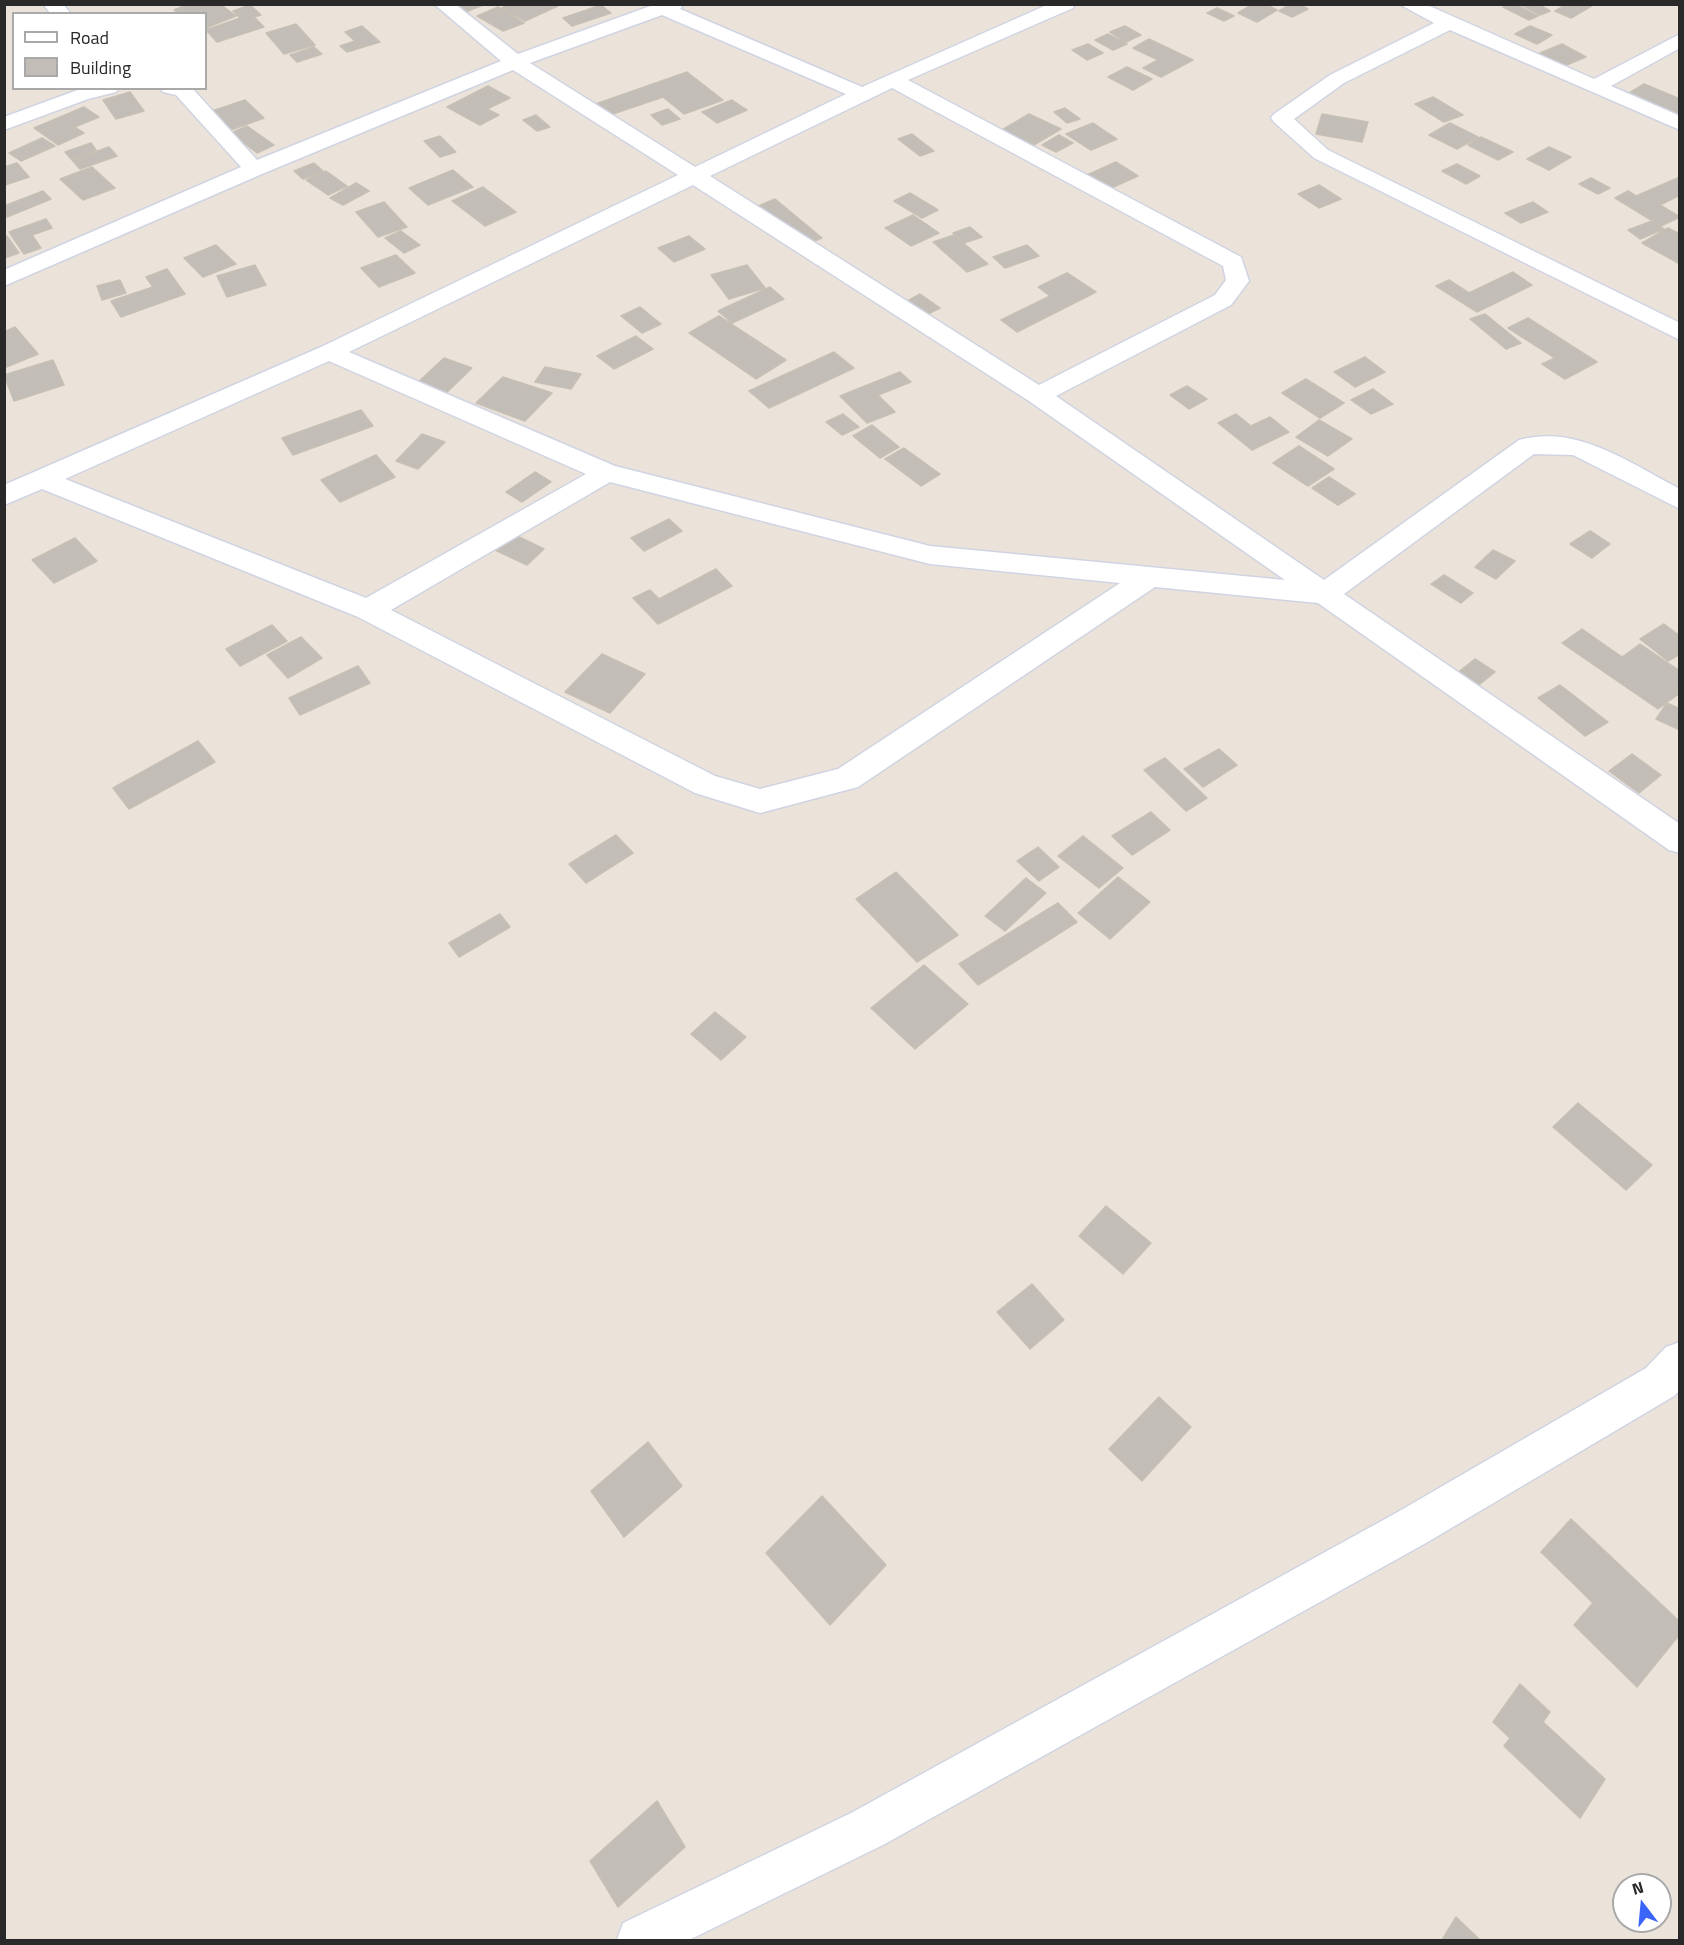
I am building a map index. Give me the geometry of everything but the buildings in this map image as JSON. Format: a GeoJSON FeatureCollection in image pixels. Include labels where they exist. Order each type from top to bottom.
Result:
{"type":"FeatureCollection","features":[{"type":"Feature","properties":{"kind":"street"},"geometry":{"type":"LineString","coordinates":[[443,4],[514,62],[1038,395],[1680,842]]}},
{"type":"Feature","properties":{"kind":"street"},"geometry":{"type":"LineString","coordinates":[[4,496],[329,352],[862,94],[1066,4]]}},
{"type":"Feature","properties":{"kind":"street"},"geometry":{"type":"LineString","coordinates":[[1408,4],[1680,124]]}},
{"type":"Feature","properties":{"kind":"street"},"geometry":{"type":"LineString","coordinates":[[4,279],[254,170],[514,62],[670,7],[862,94]]}},
{"type":"Feature","properties":{"kind":"street"},"geometry":{"type":"LineString","coordinates":[[1448,23],[1337,79],[1281,118],[1321,154],[1680,333]]}},
{"type":"Feature","properties":{"kind":"street"},"geometry":{"type":"LineString","coordinates":[[1596,86],[1680,40]]}},
{"type":"Feature","properties":{"kind":"street"},"geometry":{"type":"LineString","coordinates":[[892,80],[1233,261],[1238,281],[1223,300],[1038,395]]}},
{"type":"Feature","properties":{"kind":"street"},"geometry":{"type":"LineString","coordinates":[[4,124],[81,95],[101,90]]}},
{"type":"Feature","properties":{"kind":"street"},"geometry":{"type":"LineString","coordinates":[[179,90],[183,91],[254,170]]}},
{"type":"Feature","properties":{"kind":"street"},"geometry":{"type":"LineString","coordinates":[[329,352],[607,474],[930,555],[1324,594],[1528,446],[1557,444],[1579,447],[1680,501]]}},
{"type":"Feature","properties":{"kind":"street"},"geometry":{"type":"LineString","coordinates":[[368,610],[607,474]]}},
{"type":"Feature","properties":{"kind":"street"},"geometry":{"type":"LineString","coordinates":[[43,480],[368,610],[706,785],[760,801],[847,779],[1150,577]]}},
{"type":"Feature","properties":{"kind":"street"},"geometry":{"type":"LineString","coordinates":[[640,1941],[878,1823],[1401,1534],[1673,1376]]}}]}
